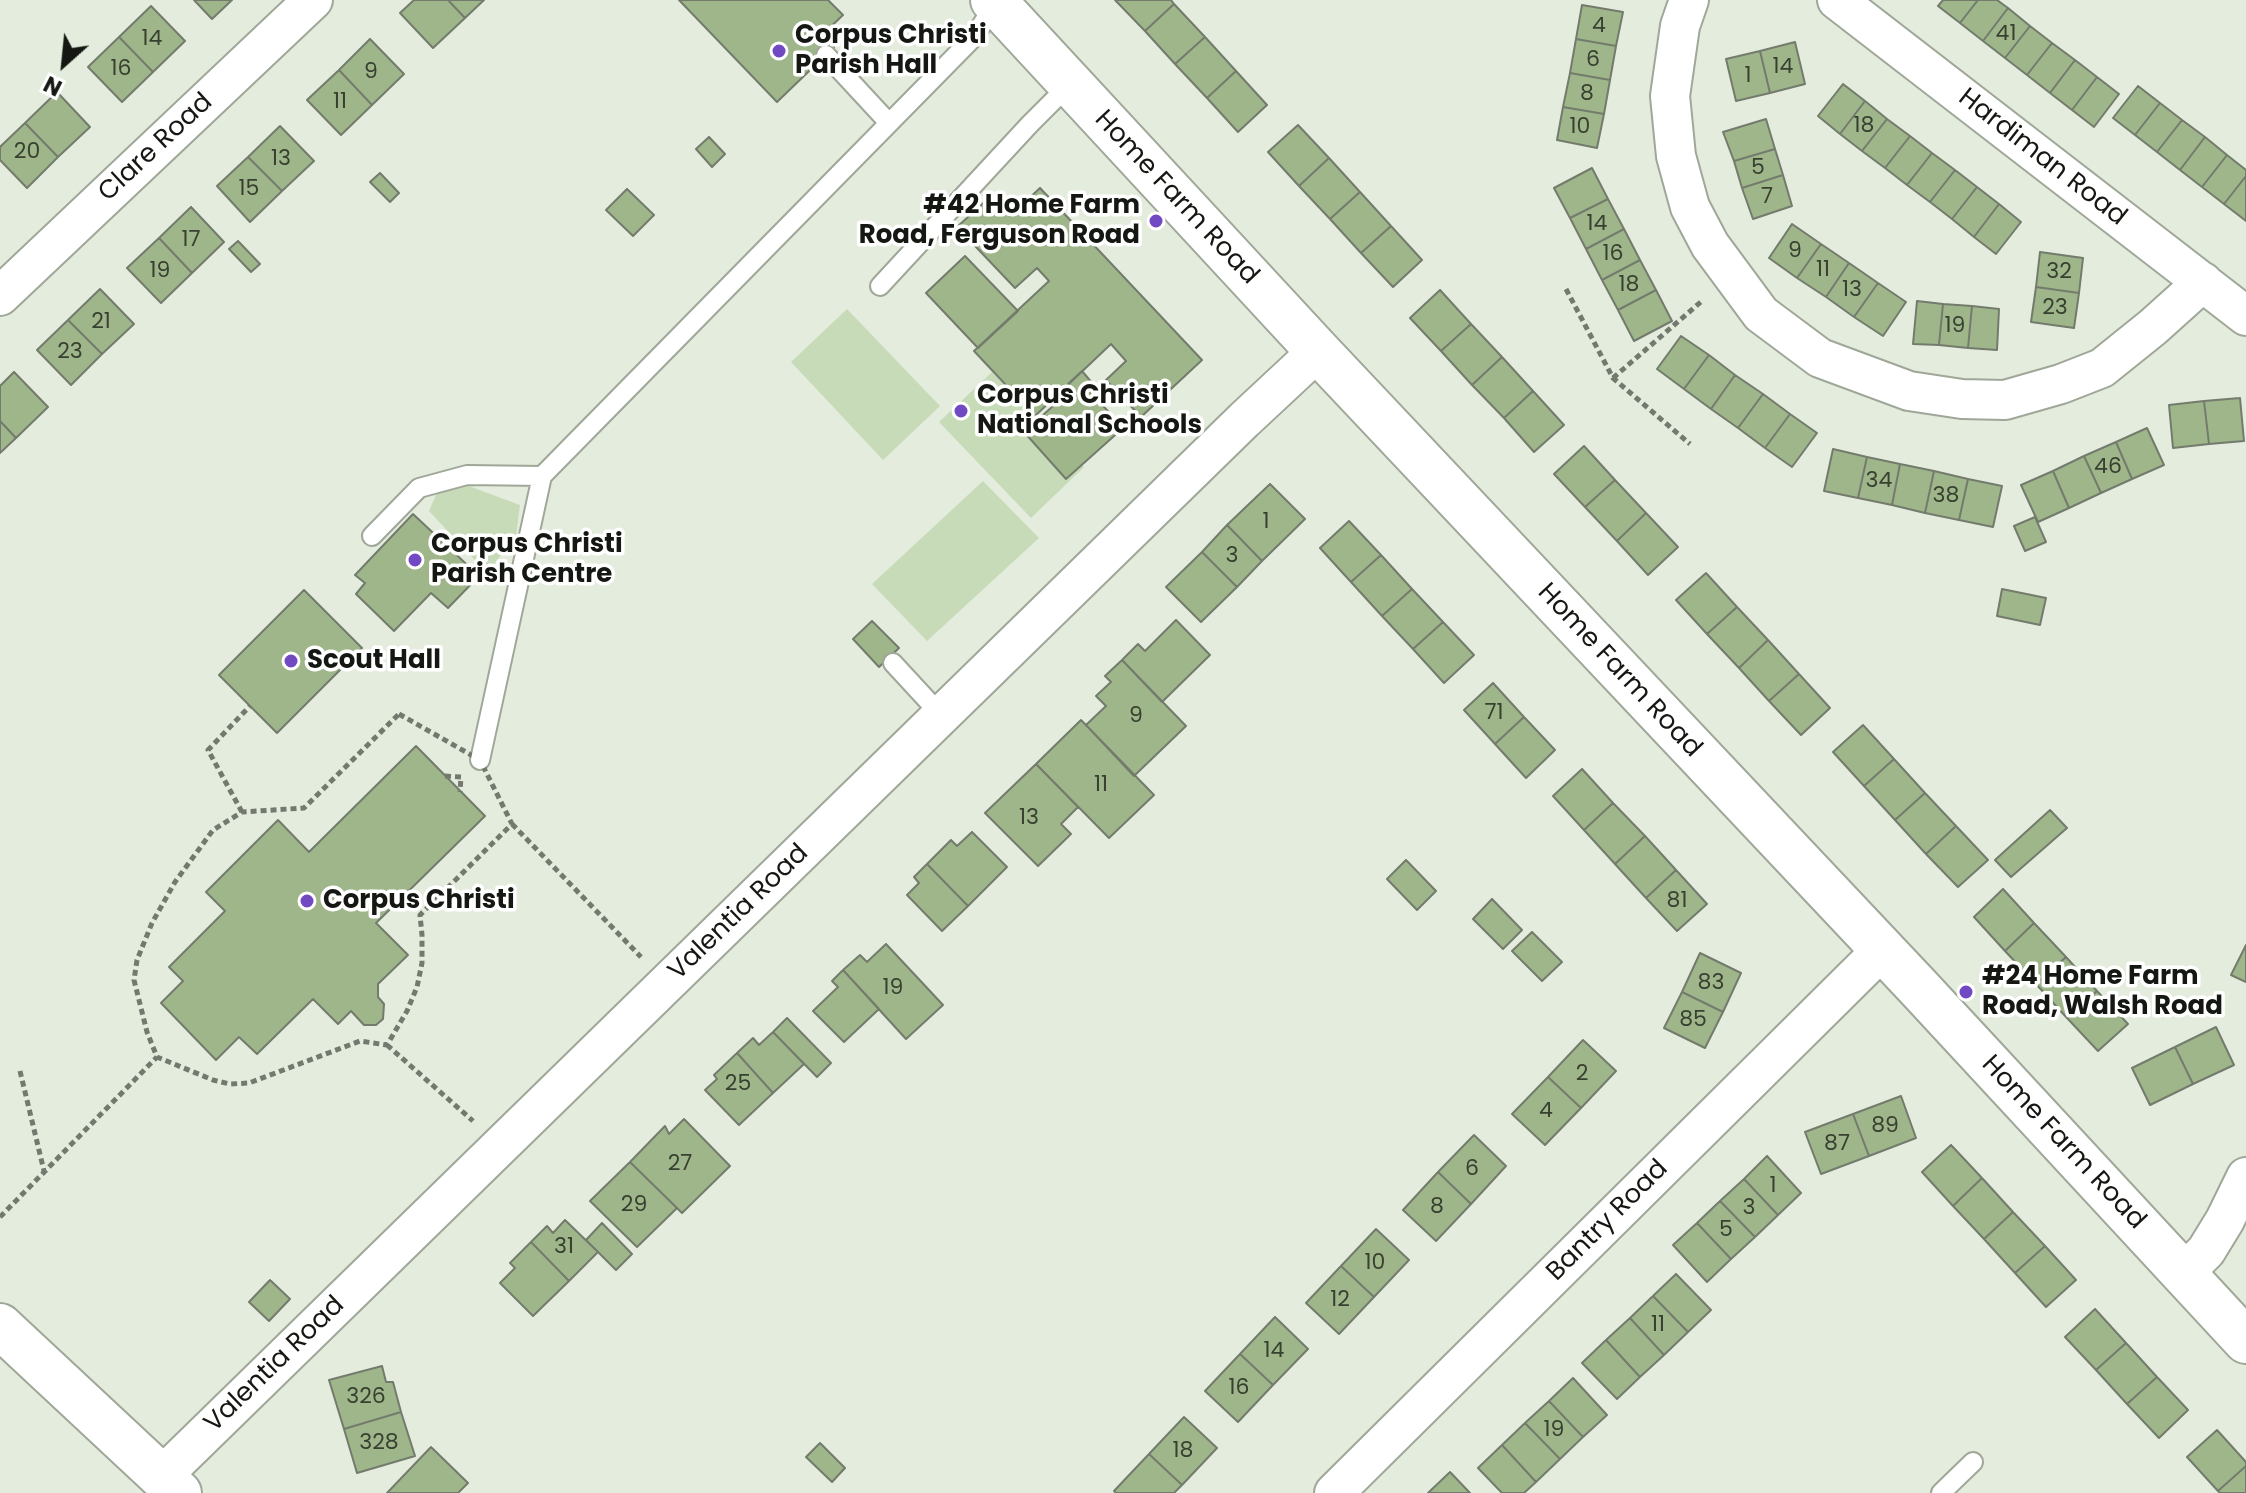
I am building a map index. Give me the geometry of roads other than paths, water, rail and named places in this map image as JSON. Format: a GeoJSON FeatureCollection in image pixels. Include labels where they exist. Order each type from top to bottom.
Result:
{"type":"FeatureCollection","features":[{"type":"Feature","properties":{"kind":"street","name":"Clare Road"},"geometry":{"type":"LineString","coordinates":[[0,296],[313,0]]}},
{"type":"Feature","properties":{"kind":"street"},"geometry":{"type":"LineString","coordinates":[[1689,0],[1680,26],[1670,96],[1676,156],[1690,207],[1710,245],[1761,314],[1820,358],[1909,391],[1962,399],[2005,400],[2102,368],[2203,282]]}},
{"type":"Feature","properties":{"kind":"street","name":"Hardiman Road"},"geometry":{"type":"LineString","coordinates":[[1837,0],[2246,316]]}},
{"type":"Feature","properties":{"kind":"street","name":"Home Farm Road"},"geometry":{"type":"LineString","coordinates":[[996,1],[1318,351],[2246,1341]]}},
{"type":"Feature","properties":{"kind":"street","name":"Valentia Road"},"geometry":{"type":"LineString","coordinates":[[170,1485],[667,983],[1318,351]]}},
{"type":"Feature","properties":{"kind":"street","name":"Bantry Road"},"geometry":{"type":"LineString","coordinates":[[1334,1493],[1882,950]]}},
{"type":"Feature","properties":{"kind":"street"},"geometry":{"type":"LineString","coordinates":[[2184,1273],[2206,1251],[2246,1177]]}},
{"type":"Feature","properties":{"kind":"street"},"geometry":{"type":"LineString","coordinates":[[0,1326],[170,1485]]}},
{"type":"Feature","properties":{"kind":"lane"},"geometry":{"type":"LineString","coordinates":[[480,760],[542,476],[974,37],[996,1]]}},
{"type":"Feature","properties":{"kind":"lane"},"geometry":{"type":"LineString","coordinates":[[826,55],[889,123]]}},
{"type":"Feature","properties":{"kind":"lane"},"geometry":{"type":"LineString","coordinates":[[880,286],[1070,84]]}},
{"type":"Feature","properties":{"kind":"lane"},"geometry":{"type":"LineString","coordinates":[[372,536],[419,488],[467,475],[542,476]]}},
{"type":"Feature","properties":{"kind":"lane"},"geometry":{"type":"LineString","coordinates":[[893,663],[941,715]]}},
{"type":"Feature","properties":{"kind":"lane"},"geometry":{"type":"LineString","coordinates":[[1941,1493],[1973,1462]]}},
{"type":"Feature","properties":{"kind":"place","name":"Corpus Christi Parish Hall"},"geometry":{"type":"Point","coordinates":[779,51]}},
{"type":"Feature","properties":{"kind":"place","name":"#42 Home Farm Road, Ferguson Road"},"geometry":{"type":"Point","coordinates":[1156,221]}},
{"type":"Feature","properties":{"kind":"place","name":"Corpus Christi National Schools"},"geometry":{"type":"Point","coordinates":[961,411]}},
{"type":"Feature","properties":{"kind":"place","name":"Corpus Christi Parish Centre"},"geometry":{"type":"Point","coordinates":[415,560]}},
{"type":"Feature","properties":{"kind":"place","name":"Scout Hall"},"geometry":{"type":"Point","coordinates":[291,661]}},
{"type":"Feature","properties":{"kind":"place","name":"Corpus Christi"},"geometry":{"type":"Point","coordinates":[307,901]}},
{"type":"Feature","properties":{"kind":"place","name":"#24 Home Farm Road, Walsh Road"},"geometry":{"type":"Point","coordinates":[1966,992]}}]}
